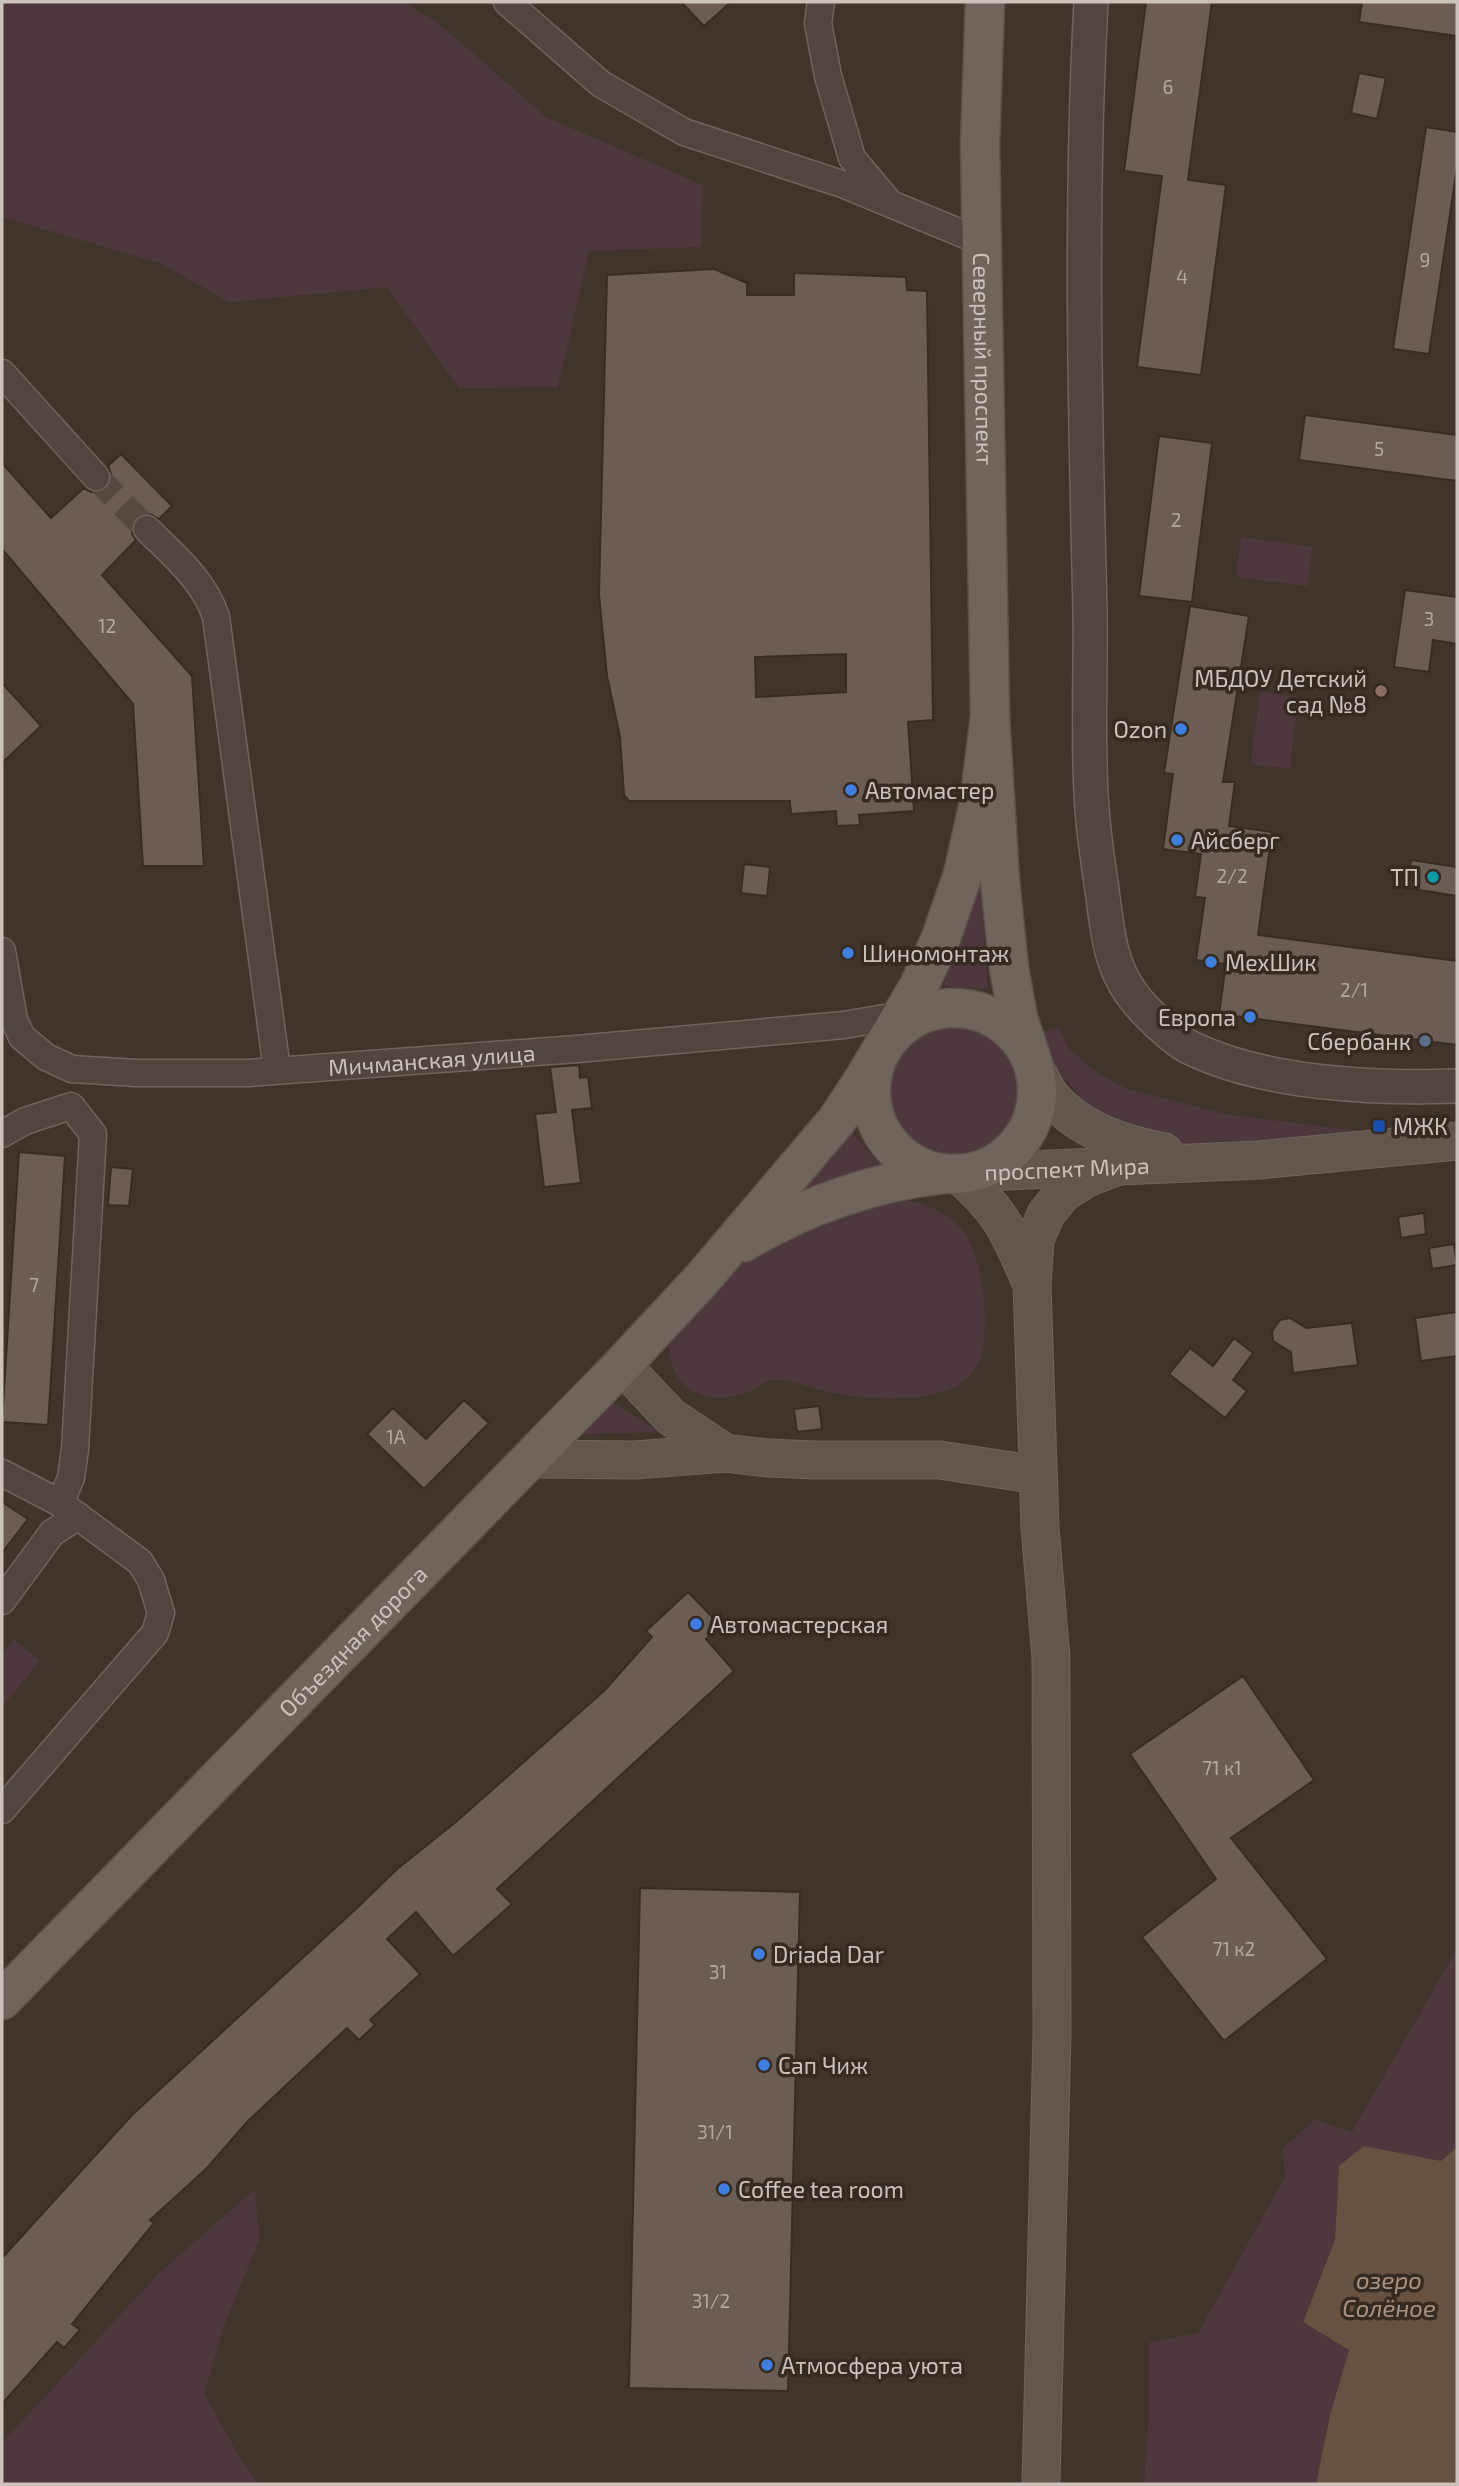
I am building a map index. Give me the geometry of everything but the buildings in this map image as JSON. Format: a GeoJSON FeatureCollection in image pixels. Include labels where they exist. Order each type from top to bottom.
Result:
{"type":"FeatureCollection","features":[{"type":"Feature","properties":{"kind":"main road","name":"Северный проспект"},"geometry":{"type":"LineString","coordinates":[[985,2],[979,143],[990,717]]}},
{"type":"Feature","properties":{"kind":"main road"},"geometry":{"type":"LineString","coordinates":[[920,1012],[919,986],[941,938],[963,874],[979,803],[990,717]]}},
{"type":"Feature","properties":{"kind":"main road"},"geometry":{"type":"LineString","coordinates":[[881,1050],[874,1066],[871,1102],[883,1134],[907,1159],[924,1168],[940,1172],[957,1173],[985,1168],[1001,1159],[1024,1135],[1036,1104],[1037,1085],[1034,1066],[1018,1018],[1009,968],[1000,881],[990,717]]}},
{"type":"Feature","properties":{"kind":"main road"},"geometry":{"type":"LineString","coordinates":[[703,1278],[837,1119],[881,1050],[920,1012],[958,1007],[995,1018],[1013,1031],[1025,1046],[1049,1094],[1067,1113],[1090,1129],[1148,1149],[1182,1155],[1259,1160]]}},
{"type":"Feature","properties":{"kind":"main road","name":"проспект Мира"},"geometry":{"type":"LineString","coordinates":[[703,1278],[745,1241],[793,1216],[883,1185],[925,1176],[1259,1160],[1457,1141]]}},
{"type":"Feature","properties":{"kind":"main road"},"geometry":{"type":"LineString","coordinates":[[1041,2484],[1052,2034],[1053,1849],[1051,1658],[1037,1475],[1032,1284],[1035,1240],[1046,1214],[1063,1194],[1087,1178],[1121,1166]]}},
{"type":"Feature","properties":{"kind":"main road"},"geometry":{"type":"LineString","coordinates":[[957,1173],[989,1202],[1002,1220],[1032,1284]]}},
{"type":"Feature","properties":{"kind":"main road","name":"Объездная дорога"},"geometry":{"type":"LineString","coordinates":[[2,2000],[532,1460],[703,1278]]}},
{"type":"Feature","properties":{"kind":"main road"},"geometry":{"type":"LineString","coordinates":[[622,1365],[671,1417],[725,1453]]}},
{"type":"Feature","properties":{"kind":"main road"},"geometry":{"type":"LineString","coordinates":[[532,1460],[636,1460],[725,1453],[803,1460],[940,1460],[1037,1475]]}},
{"type":"Feature","properties":{"kind":"street"},"geometry":{"type":"LineString","coordinates":[[507,2],[601,84],[684,132],[789,165],[980,240]]}},
{"type":"Feature","properties":{"kind":"street"},"geometry":{"type":"LineString","coordinates":[[821,2],[818,23],[828,76],[852,158],[890,203]]}},
{"type":"Feature","properties":{"kind":"street"},"geometry":{"type":"LineString","coordinates":[[1091,2],[1087,65],[1084,295],[1092,807],[1108,939],[1117,968],[1131,993],[1187,1047],[1223,1062],[1279,1075],[1338,1083],[1413,1087],[1457,1086]]}},
{"type":"Feature","properties":{"kind":"street"},"geometry":{"type":"LineString","coordinates":[[2,373],[96,477]]}},
{"type":"Feature","properties":{"kind":"street"},"geometry":{"type":"LineString","coordinates":[[148,529],[201,583],[216,617],[277,1070]]}},
{"type":"Feature","properties":{"kind":"street","name":"Мичманская улица"},"geometry":{"type":"LineString","coordinates":[[2,951],[14,1020],[22,1037],[46,1057],[72,1069],[136,1073],[247,1073],[830,1027],[920,1012]]}},
{"type":"Feature","properties":{"kind":"street"},"geometry":{"type":"LineString","coordinates":[[2,1134],[25,1121],[71,1106],[93,1134],[75,1449],[69,1510],[2,1601]]}},
{"type":"Feature","properties":{"kind":"street"},"geometry":{"type":"LineString","coordinates":[[2,1473],[69,1510],[140,1562],[151,1580],[161,1613],[155,1633],[2,1810]]}},
{"type":"Feature","properties":{"kind":"shaded area"},"geometry":{"type":"Polygon","coordinates":[[[2,2],[402,2],[436,21],[546,117],[703,185],[701,247],[589,251],[558,387],[459,388],[387,287],[229,302],[160,263],[2,217],[2,2]]]}},
{"type":"Feature","properties":{"kind":"shaded area"},"geometry":{"type":"Polygon","coordinates":[[[1241,537],[1312,547],[1308,586],[1236,577],[1241,537]]]}},
{"type":"Feature","properties":{"kind":"shaded area"},"geometry":{"type":"Polygon","coordinates":[[[1260,692],[1298,697],[1290,769],[1251,764],[1260,692]]]}},
{"type":"Feature","properties":{"kind":"shaded area"},"geometry":{"type":"Polygon","coordinates":[[[980,875],[988,989],[943,986],[980,875]]]}},
{"type":"Feature","properties":{"kind":"shaded area"},"geometry":{"type":"Polygon","coordinates":[[[953,1024],[979,1029],[1001,1044],[1016,1066],[1021,1092],[1016,1118],[1001,1140],[979,1155],[953,1160],[927,1155],[905,1140],[890,1118],[885,1092],[890,1066],[905,1044],[927,1029],[953,1024]]]}},
{"type":"Feature","properties":{"kind":"shaded area"},"geometry":{"type":"Polygon","coordinates":[[[1058,1027],[1068,1048],[1099,1074],[1130,1090],[1225,1114],[1358,1131],[1334,1145],[1177,1148],[1090,1109],[1058,1070],[1043,1031],[1058,1027]]]}},
{"type":"Feature","properties":{"kind":"shaded area"},"geometry":{"type":"Polygon","coordinates":[[[848,1117],[854,1135],[889,1174],[782,1204],[848,1117]]]}},
{"type":"Feature","properties":{"kind":"shaded area"},"geometry":{"type":"Polygon","coordinates":[[[886,1198],[915,1202],[933,1208],[950,1218],[967,1236],[980,1272],[985,1314],[982,1352],[977,1366],[966,1379],[946,1391],[895,1398],[843,1394],[778,1380],[769,1381],[739,1395],[718,1397],[697,1393],[683,1384],[672,1364],[669,1341],[750,1249],[886,1198]]]}},
{"type":"Feature","properties":{"kind":"shaded area"},"geometry":{"type":"Polygon","coordinates":[[[602,1395],[660,1432],[562,1435],[602,1395]]]}},
{"type":"Feature","properties":{"kind":"shaded area"},"geometry":{"type":"Polygon","coordinates":[[[14,1639],[40,1661],[2,1707],[2,1655],[14,1639]]]}},
{"type":"Feature","properties":{"kind":"shaded area"},"geometry":{"type":"Polygon","coordinates":[[[1457,1949],[1457,2147],[1441,2162],[1364,2146],[1339,2166],[1335,2240],[1303,2321],[1349,2349],[1330,2415],[1316,2484],[1144,2484],[1150,2402],[1150,2342],[1198,2333],[1285,2177],[1283,2148],[1315,2119],[1352,2132],[1457,1949]]]}},
{"type":"Feature","properties":{"kind":"shaded area"},"geometry":{"type":"Polygon","coordinates":[[[255,2189],[259,2241],[225,2323],[204,2393],[241,2460],[259,2484],[2,2484],[2,2443],[158,2274],[255,2189]]]}},
{"type":"Feature","properties":{"kind":"water","name":"озеро Солёное"},"geometry":{"type":"Polygon","coordinates":[[[1364,2146],[1441,2161],[1457,2147],[1457,2484],[1316,2484],[1330,2415],[1349,2350],[1303,2322],[1335,2240],[1339,2166],[1364,2146]]]}},
{"type":"Feature","properties":{"kind":"tunnel"},"geometry":{"type":"LineString","coordinates":[[96,477],[147,529]]}},
{"type":"Feature","properties":{"kind":"place","name":"МБДОУ Детский сад №8"},"geometry":{"type":"Point","coordinates":[1381,691]}},
{"type":"Feature","properties":{"kind":"place","name":"Ozon"},"geometry":{"type":"Point","coordinates":[1181,729]}},
{"type":"Feature","properties":{"kind":"place","name":"Автомастер"},"geometry":{"type":"Point","coordinates":[851,790]}},
{"type":"Feature","properties":{"kind":"place","name":"Айсберг"},"geometry":{"type":"Point","coordinates":[1177,840]}},
{"type":"Feature","properties":{"kind":"place","name":"ТП"},"geometry":{"type":"Point","coordinates":[1433,877]}},
{"type":"Feature","properties":{"kind":"place","name":"Шиномонтаж"},"geometry":{"type":"Point","coordinates":[848,953]}},
{"type":"Feature","properties":{"kind":"place","name":"МехШик"},"geometry":{"type":"Point","coordinates":[1211,962]}},
{"type":"Feature","properties":{"kind":"place","name":"Европа"},"geometry":{"type":"Point","coordinates":[1250,1017]}},
{"type":"Feature","properties":{"kind":"place","name":"Сбербанк"},"geometry":{"type":"Point","coordinates":[1425,1041]}},
{"type":"Feature","properties":{"kind":"place","name":"МЖК"},"geometry":{"type":"Point","coordinates":[1379,1126]}},
{"type":"Feature","properties":{"kind":"place","name":"Автомастерская"},"geometry":{"type":"Point","coordinates":[696,1624]}},
{"type":"Feature","properties":{"kind":"place","name":"Driada Dar"},"geometry":{"type":"Point","coordinates":[759,1954]}},
{"type":"Feature","properties":{"kind":"place","name":"Сап Чиж"},"geometry":{"type":"Point","coordinates":[764,2065]}},
{"type":"Feature","properties":{"kind":"place","name":"Coffee tea room"},"geometry":{"type":"Point","coordinates":[724,2189]}},
{"type":"Feature","properties":{"kind":"place","name":"Атмосфера уюта"},"geometry":{"type":"Point","coordinates":[767,2365]}}]}
